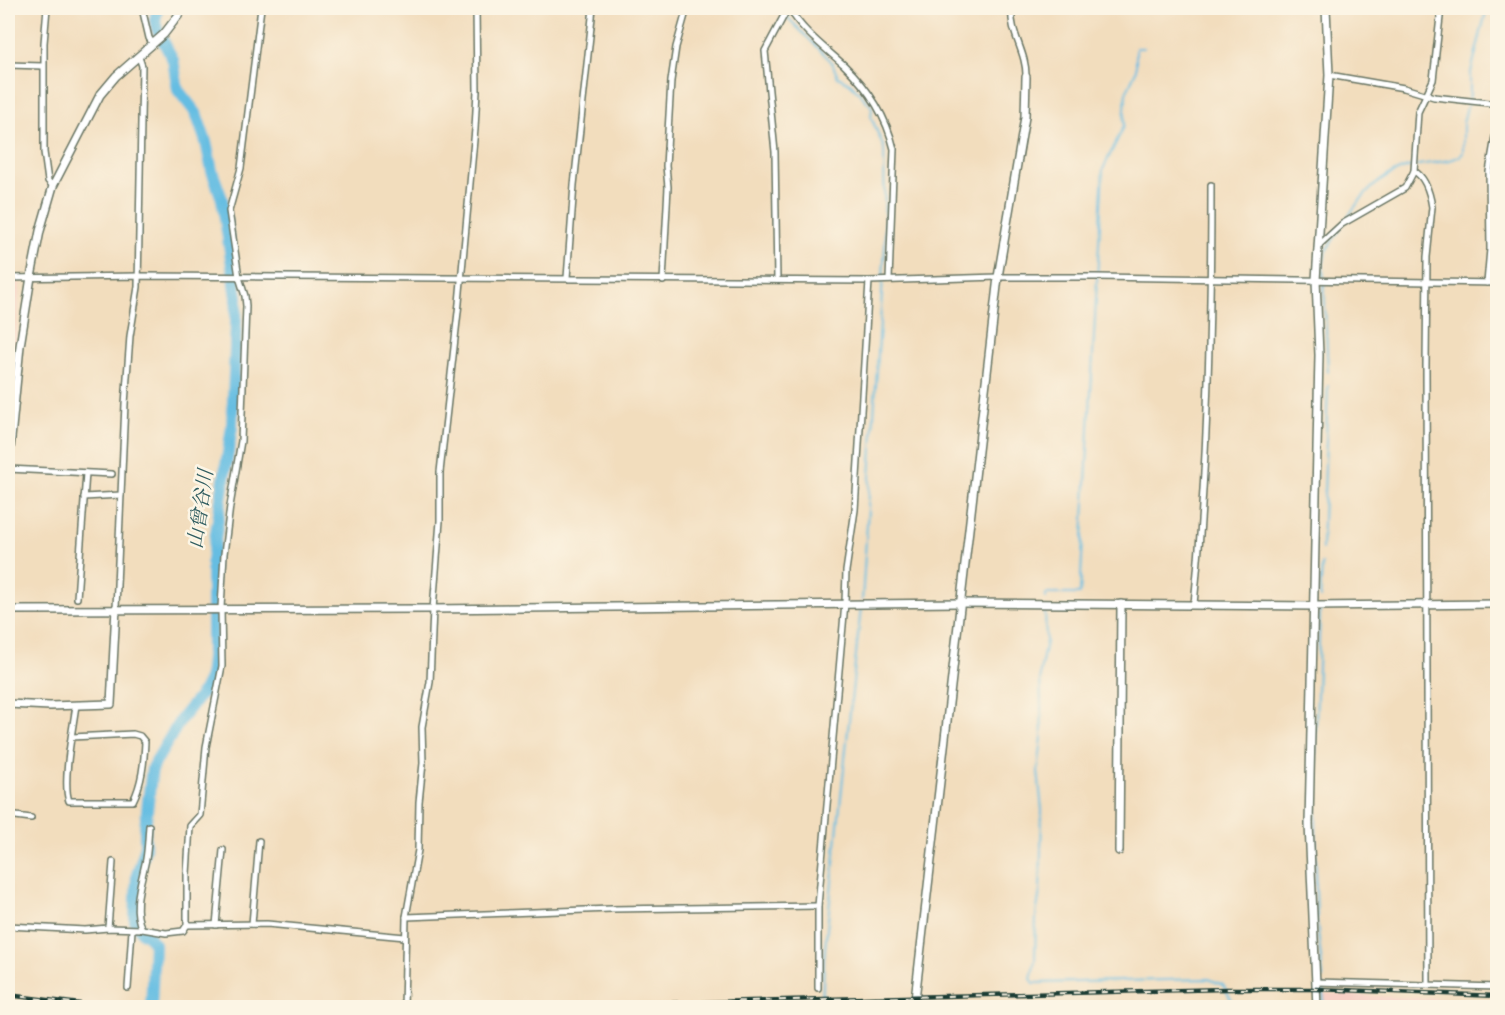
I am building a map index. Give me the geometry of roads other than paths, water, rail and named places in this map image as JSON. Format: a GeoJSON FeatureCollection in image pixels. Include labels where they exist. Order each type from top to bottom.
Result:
{"type":"FeatureCollection","features":[{"type":"Feature","properties":{"kind":"street"},"geometry":{"type":"LineString","coordinates":[[47,8],[43,66],[44,152],[48,182],[53,186]]}},
{"type":"Feature","properties":{"kind":"street"},"geometry":{"type":"LineString","coordinates":[[142,8],[149,38],[158,39]]}},
{"type":"Feature","properties":{"kind":"street"},"geometry":{"type":"LineString","coordinates":[[112,474],[8,469],[20,346],[39,231],[53,186],[100,95],[116,76],[158,39],[184,8]]}},
{"type":"Feature","properties":{"kind":"street"},"geometry":{"type":"LineString","coordinates":[[8,926],[85,930],[108,928],[176,933],[183,931],[187,926],[190,826],[200,815],[207,747],[222,666],[214,608],[242,441],[246,306],[245,296],[236,277],[229,207],[241,168],[261,8]]}},
{"type":"Feature","properties":{"kind":"street"},"geometry":{"type":"LineString","coordinates":[[404,1008],[406,917],[418,850],[423,763],[422,728],[430,682],[440,521],[440,472],[475,129],[476,8]]}},
{"type":"Feature","properties":{"kind":"street"},"geometry":{"type":"LineString","coordinates":[[567,278],[574,185],[593,8]]}},
{"type":"Feature","properties":{"kind":"street"},"geometry":{"type":"LineString","coordinates":[[663,281],[671,81],[676,47],[687,8]]}},
{"type":"Feature","properties":{"kind":"street"},"geometry":{"type":"LineString","coordinates":[[777,280],[775,152],[765,51],[789,8],[802,27],[868,91],[889,129],[894,149],[889,280]]}},
{"type":"Feature","properties":{"kind":"street"},"geometry":{"type":"LineString","coordinates":[[914,1008],[998,277],[1025,117],[1025,61],[1011,23],[1012,8]]}},
{"type":"Feature","properties":{"kind":"street"},"geometry":{"type":"LineString","coordinates":[[1317,1008],[1309,824],[1321,279],[1318,246],[1329,75],[1326,8]]}},
{"type":"Feature","properties":{"kind":"street"},"geometry":{"type":"LineString","coordinates":[[1318,246],[1342,224],[1405,188],[1413,167],[1419,112],[1433,80],[1441,8]]}},
{"type":"Feature","properties":{"kind":"street"},"geometry":{"type":"LineString","coordinates":[[8,704],[50,706],[111,704],[128,370],[138,276],[142,78],[139,57]]}},
{"type":"Feature","properties":{"kind":"street"},"geometry":{"type":"LineString","coordinates":[[8,65],[43,66]]}},
{"type":"Feature","properties":{"kind":"street"},"geometry":{"type":"LineString","coordinates":[[1329,75],[1404,88],[1428,95],[1497,104]]}},
{"type":"Feature","properties":{"kind":"street"},"geometry":{"type":"LineString","coordinates":[[1487,283],[1490,249],[1489,172],[1497,118]]}},
{"type":"Feature","properties":{"kind":"street"},"geometry":{"type":"LineString","coordinates":[[1413,167],[1421,175],[1432,207],[1427,282],[1428,985]]}},
{"type":"Feature","properties":{"kind":"street"},"geometry":{"type":"LineString","coordinates":[[1194,604],[1202,528],[1212,278],[1211,185]]}},
{"type":"Feature","properties":{"kind":"street"},"geometry":{"type":"LineString","coordinates":[[8,278],[138,276],[869,281],[1098,277],[1497,283]]}},
{"type":"Feature","properties":{"kind":"street"},"geometry":{"type":"LineString","coordinates":[[818,988],[818,906],[846,571],[856,500],[869,281]]}},
{"type":"Feature","properties":{"kind":"street"},"geometry":{"type":"LineString","coordinates":[[77,598],[86,472]]}},
{"type":"Feature","properties":{"kind":"street"},"geometry":{"type":"LineString","coordinates":[[84,497],[121,495]]}},
{"type":"Feature","properties":{"kind":"street"},"geometry":{"type":"LineString","coordinates":[[8,610],[433,609],[844,603],[1314,606],[1497,604]]}},
{"type":"Feature","properties":{"kind":"street"},"geometry":{"type":"LineString","coordinates":[[1119,850],[1121,604]]}},
{"type":"Feature","properties":{"kind":"street"},"geometry":{"type":"LineString","coordinates":[[72,737],[133,734],[140,736],[145,742],[145,753],[140,786],[133,801],[69,801],[66,794],[72,737],[76,705]]}},
{"type":"Feature","properties":{"kind":"street"},"geometry":{"type":"LineString","coordinates":[[8,815],[31,818]]}},
{"type":"Feature","properties":{"kind":"street"},"geometry":{"type":"LineString","coordinates":[[128,988],[138,930],[139,891],[149,826]]}},
{"type":"Feature","properties":{"kind":"street"},"geometry":{"type":"LineString","coordinates":[[252,924],[259,841]]}},
{"type":"Feature","properties":{"kind":"street"},"geometry":{"type":"LineString","coordinates":[[216,925],[223,850]]}},
{"type":"Feature","properties":{"kind":"street"},"geometry":{"type":"LineString","coordinates":[[108,928],[113,862]]}},
{"type":"Feature","properties":{"kind":"street"},"geometry":{"type":"LineString","coordinates":[[406,917],[611,909],[818,906]]}},
{"type":"Feature","properties":{"kind":"street"},"geometry":{"type":"LineString","coordinates":[[187,926],[252,924],[405,937]]}},
{"type":"Feature","properties":{"kind":"street"},"geometry":{"type":"LineString","coordinates":[[1316,982],[1497,987]]}},
{"type":"Feature","properties":{"kind":"waterway","name":"山曾谷川"},"geometry":{"type":"LineString","coordinates":[[151,1008],[154,944],[135,922],[137,875],[145,849],[145,828],[152,768],[181,719],[202,693],[209,679],[212,649],[212,560],[232,426],[237,297],[222,199],[196,113],[178,90],[173,60],[157,29],[155,20],[158,8]]}},
{"type":"Feature","properties":{"kind":"waterway"},"geometry":{"type":"LineString","coordinates":[[1346,220],[1357,203],[1386,177],[1411,166],[1445,161],[1459,157],[1463,153],[1463,123],[1470,94],[1470,76],[1487,8]]}},
{"type":"Feature","properties":{"kind":"waterway"},"geometry":{"type":"LineString","coordinates":[[787,13],[788,18],[831,61],[838,77],[851,84],[872,107],[871,117],[884,148],[885,246],[862,601]]}},
{"type":"Feature","properties":{"kind":"waterway"},"geometry":{"type":"LineString","coordinates":[[1046,598],[1046,594],[1080,594],[1103,169],[1124,126],[1126,93],[1136,71],[1136,48],[1143,48]]}},
{"type":"Feature","properties":{"kind":"waterway"},"geometry":{"type":"LineString","coordinates":[[1328,372],[1323,265],[1326,251],[1341,228]]}},
{"type":"Feature","properties":{"kind":"waterway"},"geometry":{"type":"LineString","coordinates":[[1322,549],[1328,386]]}},
{"type":"Feature","properties":{"kind":"waterway"},"geometry":{"type":"LineString","coordinates":[[1320,598],[1322,564]]}},
{"type":"Feature","properties":{"kind":"waterway"},"geometry":{"type":"LineString","coordinates":[[822,1008],[824,958],[861,607]]}},
{"type":"Feature","properties":{"kind":"waterway"},"geometry":{"type":"LineString","coordinates":[[1045,608],[1046,641],[1040,673],[1042,737],[1038,771],[1042,810],[1040,891],[1036,915],[1035,961],[1031,979],[1034,983],[1209,979],[1223,985],[1236,1008]]}},
{"type":"Feature","properties":{"kind":"waterway"},"geometry":{"type":"LineString","coordinates":[[1320,608],[1316,725],[1316,891],[1323,978]]}},
{"type":"Feature","properties":{"kind":"waterway"},"geometry":{"type":"LineString","coordinates":[[1323,1008],[1324,986]]}},
{"type":"Feature","properties":{"kind":"railway"},"geometry":{"type":"LineString","coordinates":[[471,1008],[1226,989],[1316,989],[1498,996]]}},
{"type":"Feature","properties":{"kind":"railway"},"geometry":{"type":"LineString","coordinates":[[8,995],[112,1008]]}}]}
